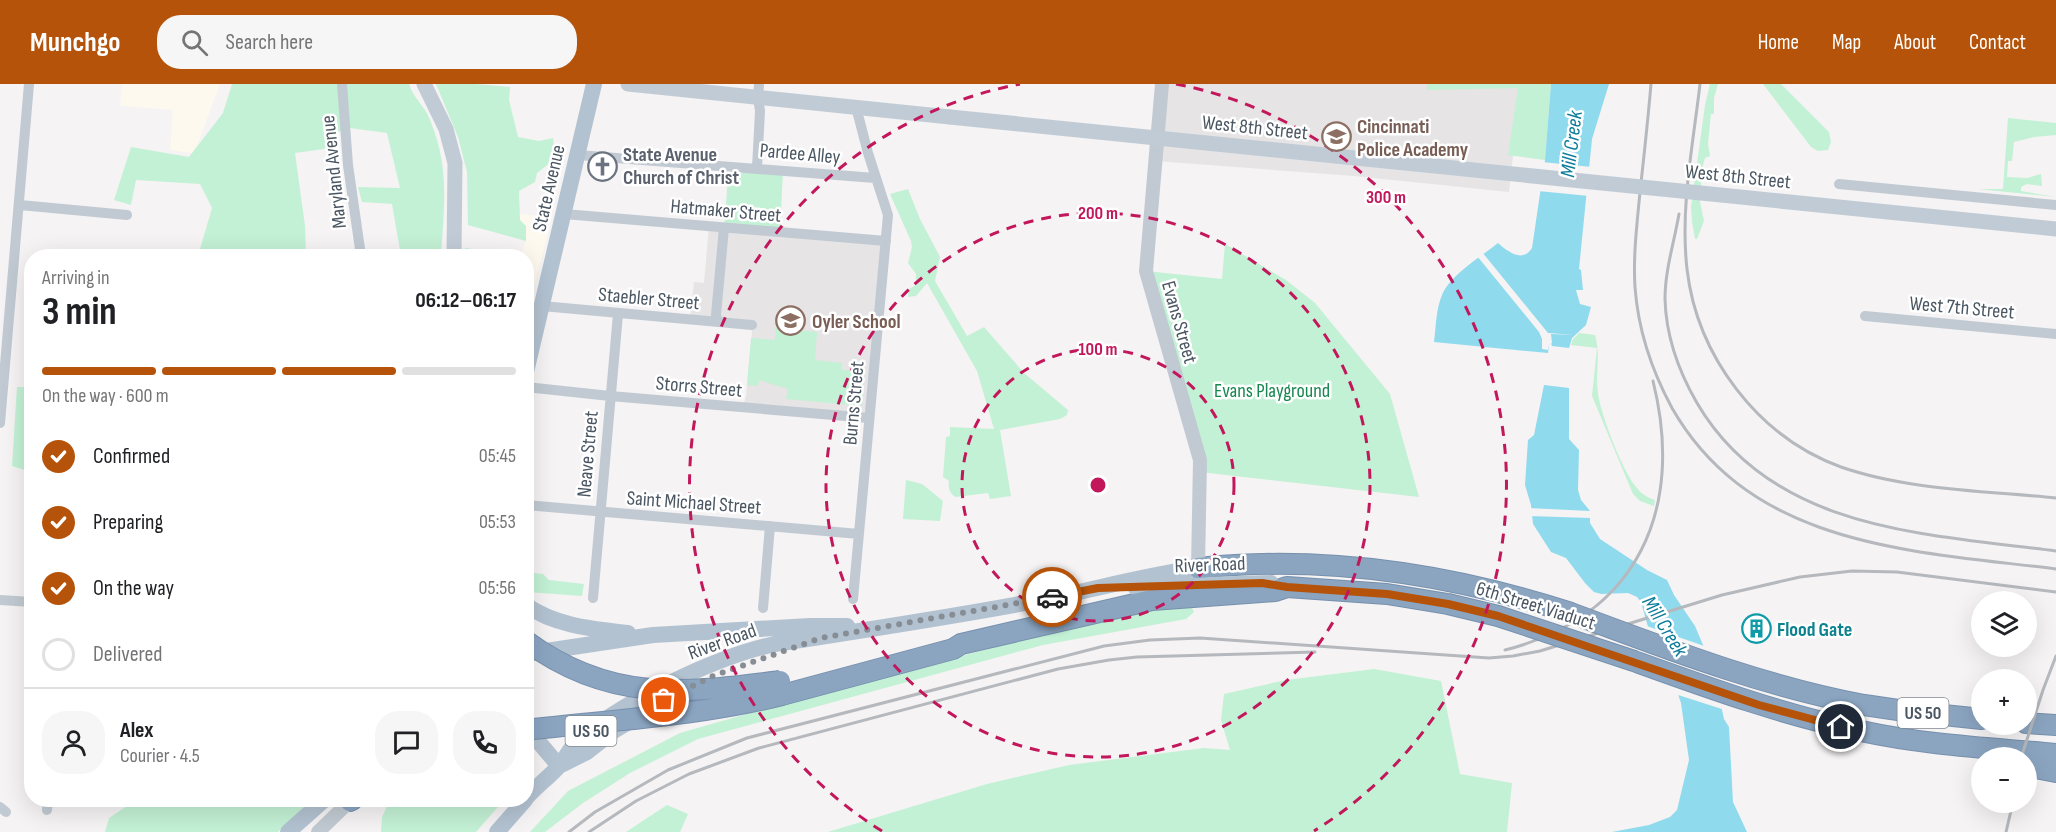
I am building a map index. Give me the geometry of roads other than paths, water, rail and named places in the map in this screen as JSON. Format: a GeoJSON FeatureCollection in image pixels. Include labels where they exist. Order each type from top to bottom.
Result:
{"type":"FeatureCollection","features":[{"type":"Feature","properties":{"kind":"highway","name":"6th Street Viaduct"},"geometry":{"type":"LineString","coordinates":[[1197,568],[1233,564],[1262,580],[1275,591],[1287,587],[1387,594],[1448,604],[1498,616],[1759,705],[1860,731],[1925,743]]}},
{"type":"Feature","properties":{"kind":"highway","name":"6th Street Viaduct"},"geometry":{"type":"LineString","coordinates":[[1262,580],[1336,566],[1400,573],[1487,588],[1568,612],[1788,688],[1864,705],[1971,717]]}},
{"type":"Feature","properties":{"kind":"highway"},"geometry":{"type":"LineString","coordinates":[[534,727],[709,710],[858,666],[939,646],[961,644],[1152,600],[1262,580]]}},
{"type":"Feature","properties":{"kind":"highway"},"geometry":{"type":"LineString","coordinates":[[534,648],[576,671],[615,684],[636,688],[689,691],[781,688]]}},
{"type":"Feature","properties":{"kind":"highway"},"geometry":{"type":"LineString","coordinates":[[2037,724],[2056,726]]}},
{"type":"Feature","properties":{"kind":"highway"},"geometry":{"type":"LineString","coordinates":[[1925,743],[1940,752],[1971,757]]}},
{"type":"Feature","properties":{"kind":"highway","name":"US 50"},"geometry":{"type":"LineString","coordinates":[[1925,743],[2056,754]]}},
{"type":"Feature","properties":{"kind":"highway"},"geometry":{"type":"LineString","coordinates":[[2037,768],[2056,772]]}},
{"type":"Feature","properties":{"kind":"main road"},"geometry":{"type":"LineString","coordinates":[[424,84],[446,129],[455,163],[453,249]]}},
{"type":"Feature","properties":{"kind":"main road","name":"State Avenue"},"geometry":{"type":"LineString","coordinates":[[534,339],[594,84]]}},
{"type":"Feature","properties":{"kind":"main road","name":"West 8th Street"},"geometry":{"type":"LineString","coordinates":[[628,84],[759,91],[862,108],[2056,229]]}},
{"type":"Feature","properties":{"kind":"main road","name":"River Road"},"geometry":{"type":"LineString","coordinates":[[534,790],[559,766],[574,744],[621,710],[678,680],[763,647],[884,627],[1197,568]]}},
{"type":"Feature","properties":{"kind":"main road","name":"River Road"},"geometry":{"type":"LineString","coordinates":[[1098,588],[1262,580]]}},
{"type":"Feature","properties":{"kind":"main road"},"geometry":{"type":"LineString","coordinates":[[534,609],[578,626],[653,635]]}},
{"type":"Feature","properties":{"kind":"main road"},"geometry":{"type":"LineString","coordinates":[[534,653],[653,635],[810,626],[884,627]]}},
{"type":"Feature","properties":{"kind":"main road"},"geometry":{"type":"LineString","coordinates":[[534,737],[559,766]]}},
{"type":"Feature","properties":{"kind":"main road"},"geometry":{"type":"LineString","coordinates":[[288,832],[316,807]]}},
{"type":"Feature","properties":{"kind":"main road","name":"River Road"},"geometry":{"type":"LineString","coordinates":[[497,832],[519,807]]}},
{"type":"Feature","properties":{"kind":"street"},"geometry":{"type":"LineString","coordinates":[[0,423],[29,84]]}},
{"type":"Feature","properties":{"kind":"street","name":"Maryland Avenue"},"geometry":{"type":"LineString","coordinates":[[342,84],[348,165],[360,249]]}},
{"type":"Feature","properties":{"kind":"street","name":"Evans Street"},"geometry":{"type":"LineString","coordinates":[[1162,84],[1146,271],[1200,460],[1197,568]]}},
{"type":"Feature","properties":{"kind":"street"},"geometry":{"type":"LineString","coordinates":[[757,168],[759,91]]}},
{"type":"Feature","properties":{"kind":"street","name":"Burns Street"},"geometry":{"type":"LineString","coordinates":[[853,599],[888,215],[875,178],[862,108]]}},
{"type":"Feature","properties":{"kind":"street","name":"Pardee Alley"},"geometry":{"type":"LineString","coordinates":[[578,155],[875,178]]}},
{"type":"Feature","properties":{"kind":"street"},"geometry":{"type":"LineString","coordinates":[[1839,184],[2056,205]]}},
{"type":"Feature","properties":{"kind":"street"},"geometry":{"type":"LineString","coordinates":[[20,205],[127,215]]}},
{"type":"Feature","properties":{"kind":"street","name":"Hatmaker Street"},"geometry":{"type":"LineString","coordinates":[[564,214],[886,241]]}},
{"type":"Feature","properties":{"kind":"street"},"geometry":{"type":"LineString","coordinates":[[717,322],[724,228]]}},
{"type":"Feature","properties":{"kind":"street","name":"Staebler Street"},"geometry":{"type":"LineString","coordinates":[[542,306],[752,325]]}},
{"type":"Feature","properties":{"kind":"street","name":"Neave Street"},"geometry":{"type":"LineString","coordinates":[[593,598],[618,314]]}},
{"type":"Feature","properties":{"kind":"street","name":"West 7th Street"},"geometry":{"type":"LineString","coordinates":[[1864,316],[2056,334]]}},
{"type":"Feature","properties":{"kind":"street","name":"Storrs Street"},"geometry":{"type":"LineString","coordinates":[[534,388],[869,418]]}},
{"type":"Feature","properties":{"kind":"street","name":"Saint Michael Street"},"geometry":{"type":"LineString","coordinates":[[534,506],[859,534]]}},
{"type":"Feature","properties":{"kind":"street"},"geometry":{"type":"LineString","coordinates":[[763,608],[770,526]]}},
{"type":"Feature","properties":{"kind":"street"},"geometry":{"type":"LineString","coordinates":[[0,600],[24,602]]}},
{"type":"Feature","properties":{"kind":"street"},"geometry":{"type":"LineString","coordinates":[[318,832],[344,807]]}},
{"type":"Feature","properties":{"kind":"water","name":"Mill Creek"},"geometry":{"type":"Polygon","coordinates":[[[1551,84],[1609,84],[1592,139],[1579,269],[1583,290],[1576,290],[1580,304],[1591,307],[1586,325],[1572,338],[1569,348],[1552,346],[1551,343],[1548,353],[1434,342],[1440,300],[1446,288],[1459,273],[1498,243],[1520,255],[1524,255],[1532,248],[1545,160],[1551,84]]]}},
{"type":"Feature","properties":{"kind":"water","name":"Mill Creek"},"geometry":{"type":"Polygon","coordinates":[[[1544,385],[1569,388],[1569,439],[1579,450],[1578,490],[1581,500],[1590,511],[1590,523],[1600,539],[1647,570],[1667,580],[1674,595],[1695,626],[1712,666],[1724,719],[1729,727],[1733,802],[1747,832],[1612,832],[1649,825],[1670,817],[1677,810],[1689,760],[1681,703],[1667,662],[1650,634],[1641,602],[1637,597],[1628,593],[1594,592],[1566,558],[1551,552],[1533,524],[1531,505],[1525,485],[1528,440],[1534,435],[1544,385]]]}},
{"type":"Feature","properties":{"kind":"railway"},"geometry":{"type":"LineString","coordinates":[[1651,84],[1636,240],[1635,275],[1639,318],[1652,365],[1665,394],[1672,408],[1706,454],[1746,490],[1791,516],[1841,534],[1893,547],[1947,556],[2056,569]]}},
{"type":"Feature","properties":{"kind":"railway"},"geometry":{"type":"LineString","coordinates":[[1700,84],[1686,200],[1687,269],[1693,301],[1718,362],[1758,414],[1783,436],[1811,453],[1841,467],[1866,475],[1920,485],[2056,498]]}},
{"type":"Feature","properties":{"kind":"railway"},"geometry":{"type":"LineString","coordinates":[[1679,214],[1665,288],[1666,313],[1671,340],[1690,391],[1729,445],[1766,478],[1809,502],[1855,519],[1955,539],[2056,551]]}},
{"type":"Feature","properties":{"kind":"railway"},"geometry":{"type":"LineString","coordinates":[[1505,650],[1551,634],[1589,612],[1619,584],[1641,551],[1655,513],[1662,472],[1661,428],[1653,381]]}},
{"type":"Feature","properties":{"kind":"railway"},"geometry":{"type":"LineString","coordinates":[[569,832],[595,812],[668,770],[747,738],[1104,646],[1150,640],[1200,638],[1489,658],[1540,651],[1722,595],[1800,577],[1852,571],[1897,572],[2056,592]]}},
{"type":"Feature","properties":{"kind":"railway"},"geometry":{"type":"LineString","coordinates":[[589,832],[636,801],[689,774],[759,748],[1058,669],[1137,657],[1315,652]]}},
{"type":"Feature","properties":{"kind":"railway"},"geometry":{"type":"LineString","coordinates":[[2025,747],[2056,656]]}},
{"type":"Feature","properties":{"kind":"railway"},"geometry":{"type":"LineString","coordinates":[[2006,832],[2010,813]]}},
{"type":"Feature","properties":{"kind":"place","name":"Cincinnati Police Academy"},"geometry":{"type":"Point","coordinates":[1336,137]}},
{"type":"Feature","properties":{"kind":"place","name":"State Avenue Church of Christ"},"geometry":{"type":"Point","coordinates":[602,166]}},
{"type":"Feature","properties":{"kind":"place","name":"Oyler School"},"geometry":{"type":"Point","coordinates":[791,321]}},
{"type":"Feature","properties":{"kind":"place","name":"Flood Gate"},"geometry":{"type":"Point","coordinates":[1756,629]}},
{"type":"Feature","properties":{"kind":"park label","name":"Evans Playground"},"geometry":{"type":"Point","coordinates":[1272,390]}}]}
